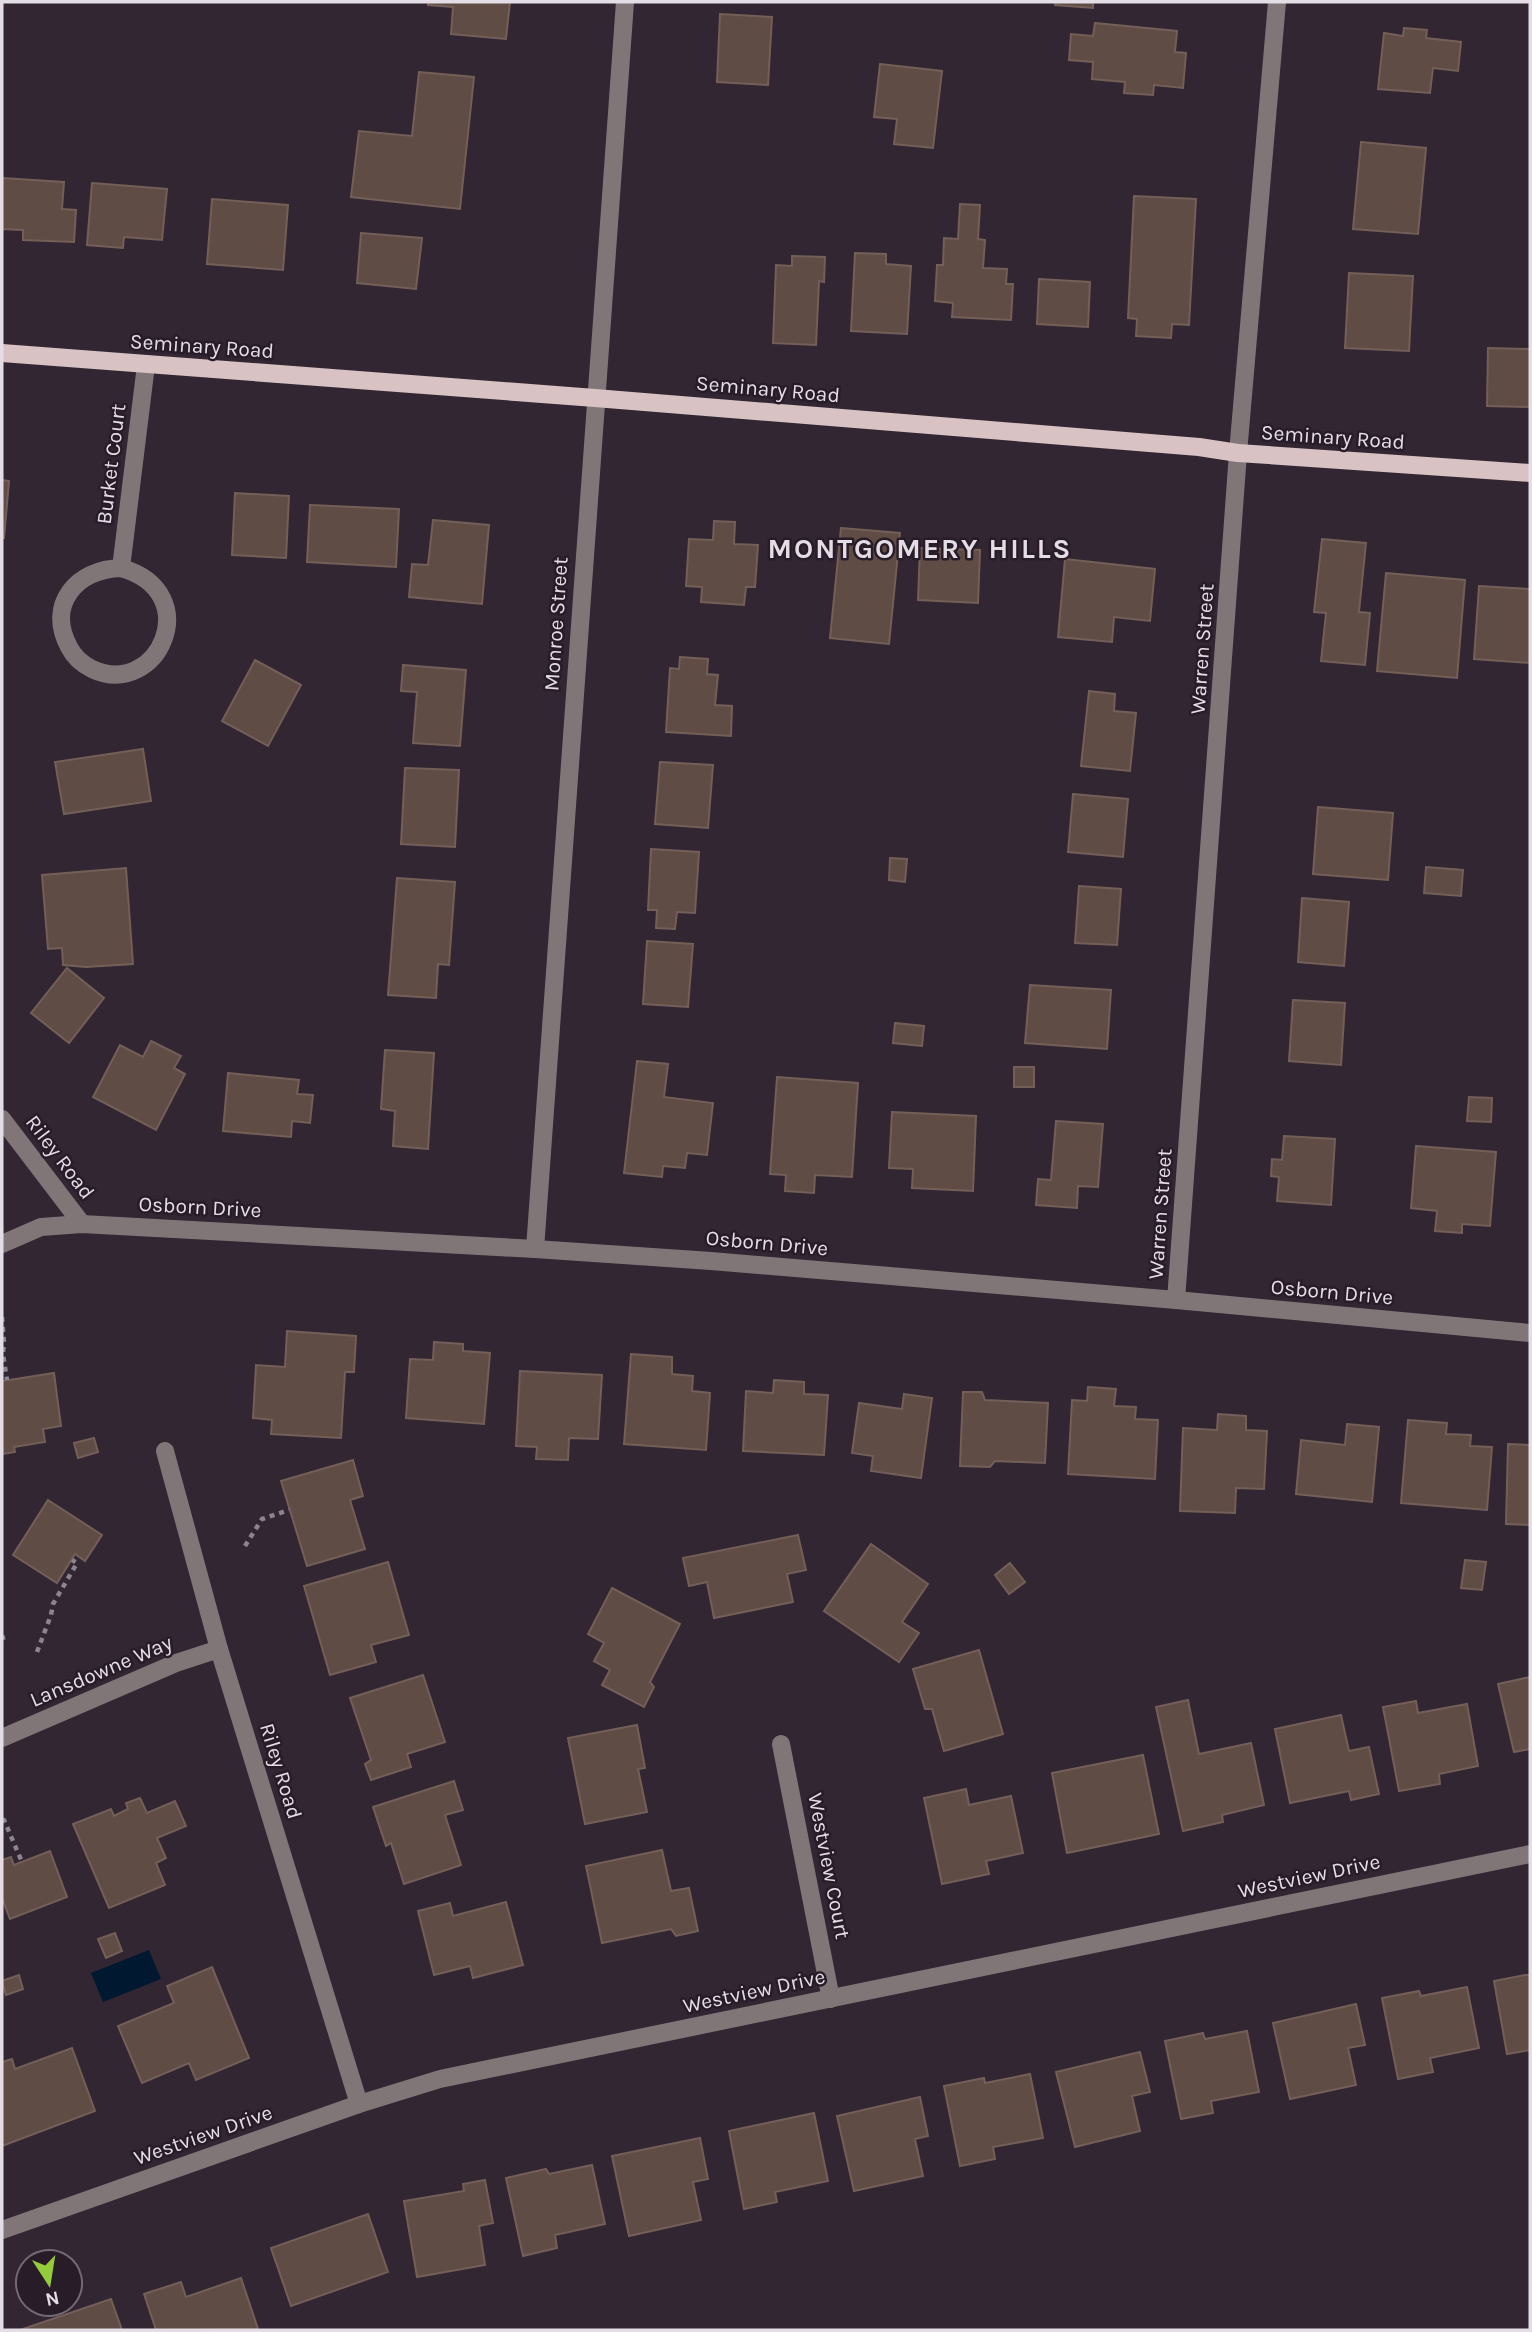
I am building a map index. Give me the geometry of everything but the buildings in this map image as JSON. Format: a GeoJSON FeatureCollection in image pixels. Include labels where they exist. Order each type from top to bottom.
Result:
{"type":"FeatureCollection","features":[{"type":"Feature","properties":{"kind":"main road","name":"Seminary Road"},"geometry":{"type":"LineString","coordinates":[[2,353],[595,398],[1185,446],[1238,453],[1530,473]]}},
{"type":"Feature","properties":{"kind":"street","name":"Monroe Street"},"geometry":{"type":"LineString","coordinates":[[536,1249],[625,2]]}},
{"type":"Feature","properties":{"kind":"street","name":"Warren Street"},"geometry":{"type":"LineString","coordinates":[[1177,1300],[1238,453],[1277,2]]}},
{"type":"Feature","properties":{"kind":"street","name":"Burket Court"},"geometry":{"type":"LineString","coordinates":[[121,568],[146,365]]}},
{"type":"Feature","properties":{"kind":"street"},"geometry":{"type":"LineString","coordinates":[[103,568],[121,568],[138,573],[152,583],[162,597],[167,613],[167,631],[161,647],[150,661],[135,670],[118,674],[100,673],[84,665],[71,652],[63,637],[61,620],[65,602],[73,586],[87,575],[103,568]]}},
{"type":"Feature","properties":{"kind":"street","name":"Riley Road"},"geometry":{"type":"LineString","coordinates":[[2,1118],[82,1224]]}},
{"type":"Feature","properties":{"kind":"street","name":"Osborn Drive"},"geometry":{"type":"LineString","coordinates":[[2,1244],[41,1227],[82,1224],[536,1249],[1177,1300],[1530,1333]]}},
{"type":"Feature","properties":{"kind":"street","name":"Riley Road"},"geometry":{"type":"LineString","coordinates":[[164,1451],[219,1649],[359,2104]]}},
{"type":"Feature","properties":{"kind":"street","name":"Lansdowne Way"},"geometry":{"type":"LineString","coordinates":[[2,1738],[176,1663],[219,1649]]}},
{"type":"Feature","properties":{"kind":"street","name":"Westview Court"},"geometry":{"type":"LineString","coordinates":[[781,1744],[831,1999]]}},
{"type":"Feature","properties":{"kind":"street","name":"Westview Drive"},"geometry":{"type":"LineString","coordinates":[[2,2230],[359,2104],[440,2079],[1530,1854]]}},
{"type":"Feature","properties":{"kind":"path"},"geometry":{"type":"LineString","coordinates":[[2,1317],[7,1380]]}},
{"type":"Feature","properties":{"kind":"path"},"geometry":{"type":"LineString","coordinates":[[245,1546],[262,1519],[289,1510]]}},
{"type":"Feature","properties":{"kind":"path"},"geometry":{"type":"LineString","coordinates":[[37,1652],[53,1604],[77,1563],[72,1560]]}},
{"type":"Feature","properties":{"kind":"path"},"geometry":{"type":"LineString","coordinates":[[2,1821],[4,1820],[22,1862]]}},
{"type":"Feature","properties":{"kind":"water"},"geometry":{"type":"Polygon","coordinates":[[[149,1950],[161,1979],[103,2002],[91,1973],[149,1950]]]}},
{"type":"Feature","properties":{"kind":"district","name":"MONTGOMERY HILLS"},"geometry":{"type":"Point","coordinates":[920,548]}}]}
